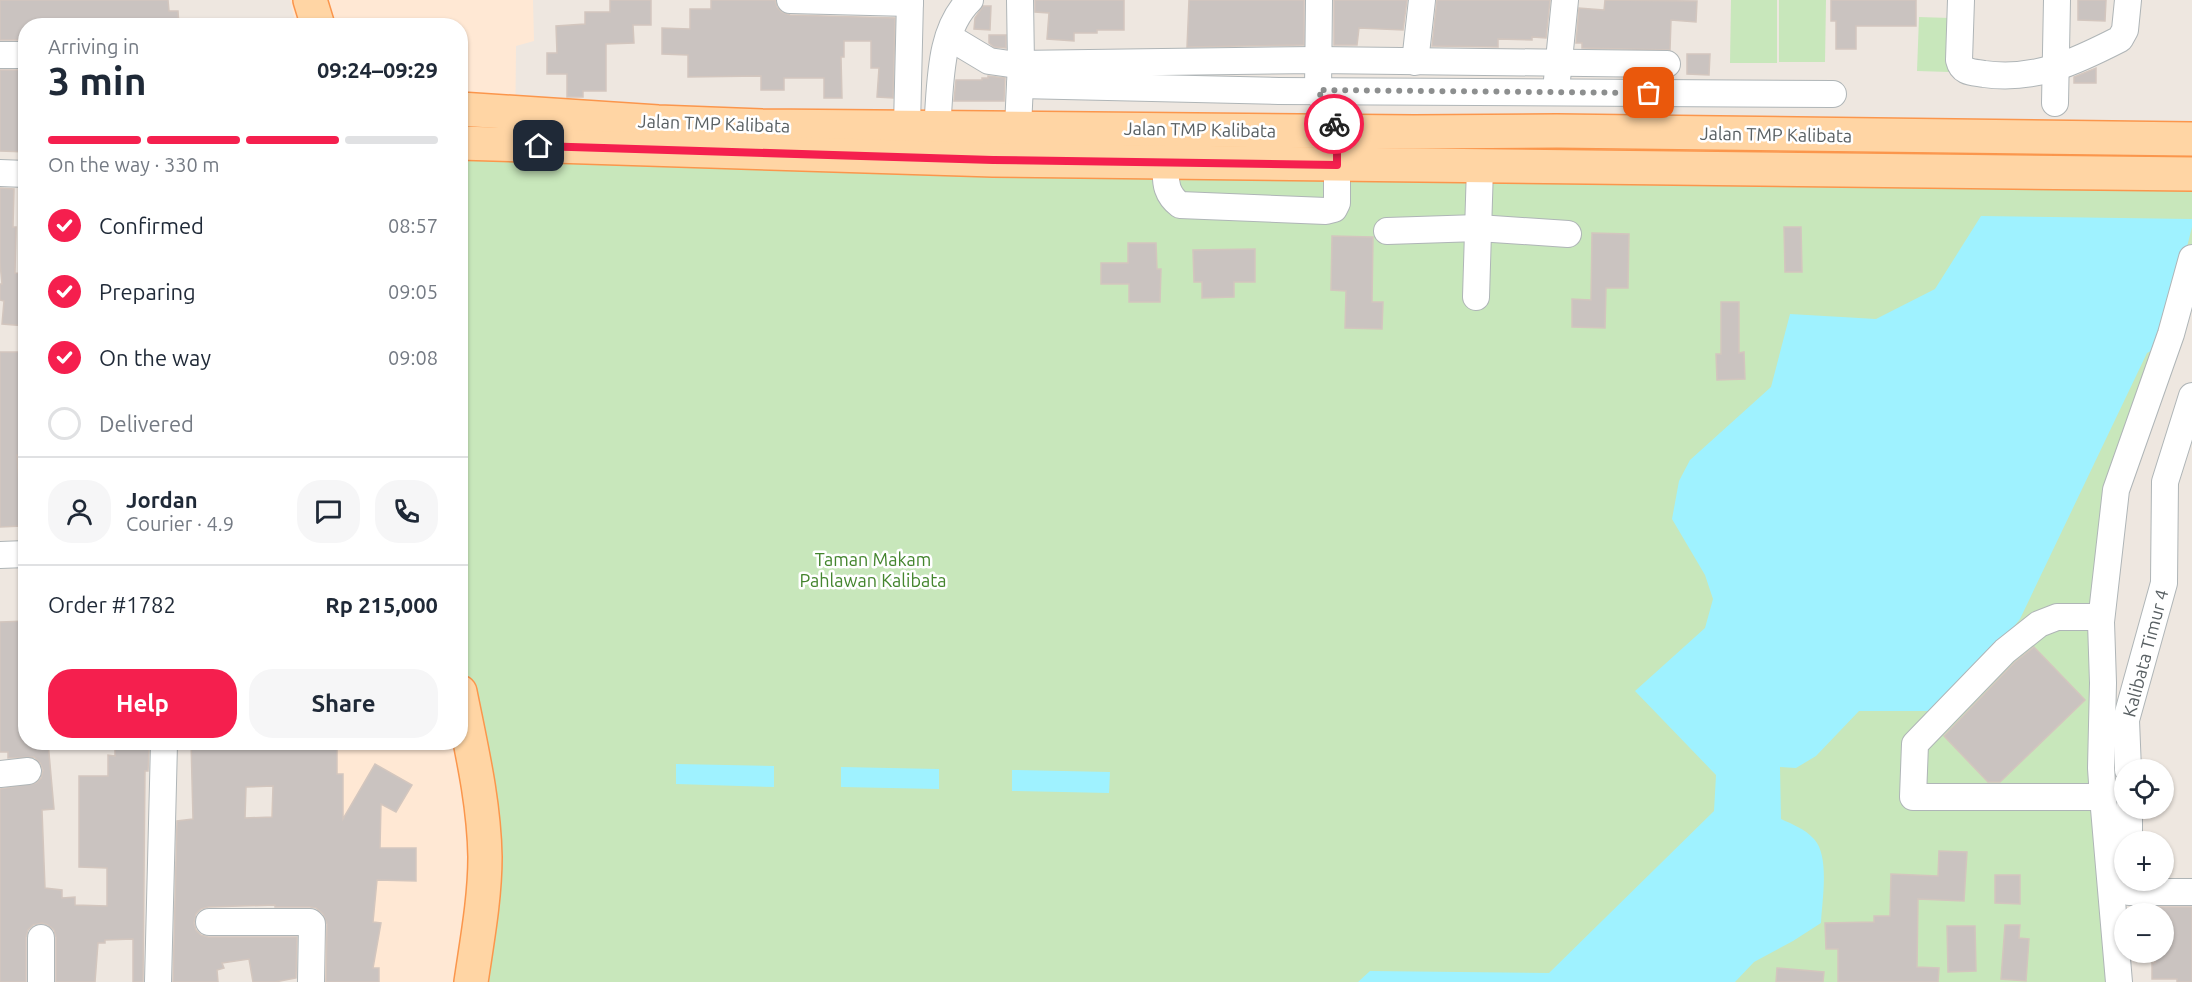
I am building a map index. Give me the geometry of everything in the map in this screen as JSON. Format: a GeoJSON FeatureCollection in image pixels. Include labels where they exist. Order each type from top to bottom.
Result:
{"type":"FeatureCollection","features":[{"type":"Feature","properties":{"kind":"main road"},"geometry":{"type":"LineString","coordinates":[[290,0],[311,18]]}},
{"type":"Feature","properties":{"kind":"main road","name":"Jalan TMP Kalibata"},"geometry":{"type":"LineString","coordinates":[[468,110],[658,122],[762,126],[1337,130],[1523,131],[2056,119],[2192,139]]}},
{"type":"Feature","properties":{"kind":"main road"},"geometry":{"type":"LineString","coordinates":[[993,160],[999,155],[1004,142],[1002,133],[1008,127]]}},
{"type":"Feature","properties":{"kind":"main road"},"geometry":{"type":"LineString","coordinates":[[1523,131],[1515,139],[1513,151],[1515,157],[1528,167]]}},
{"type":"Feature","properties":{"kind":"main road","name":"Jalan TMP Kalibata"},"geometry":{"type":"LineString","coordinates":[[468,143],[993,160],[2192,174]]}},
{"type":"Feature","properties":{"kind":"main road"},"geometry":{"type":"LineString","coordinates":[[468,733],[482,804],[485,860],[471,982]]}},
{"type":"Feature","properties":{"kind":"main road"},"geometry":{"type":"LineString","coordinates":[[451,750],[459,797],[463,850],[451,982]]}},
{"type":"Feature","properties":{"kind":"street"},"geometry":{"type":"LineString","coordinates":[[790,0],[910,2],[922,126]]}},
{"type":"Feature","properties":{"kind":"street"},"geometry":{"type":"LineString","coordinates":[[922,126],[949,37],[960,9],[970,0]]}},
{"type":"Feature","properties":{"kind":"street"},"geometry":{"type":"LineString","coordinates":[[1008,127],[1021,74],[1020,0]]}},
{"type":"Feature","properties":{"kind":"street"},"geometry":{"type":"LineString","coordinates":[[1166,168],[1165,183],[1172,199],[1180,205],[1326,211],[1334,209],[1337,203],[1337,130],[1318,90],[1318,0]]}},
{"type":"Feature","properties":{"kind":"street"},"geometry":{"type":"LineString","coordinates":[[1415,62],[1422,0]]}},
{"type":"Feature","properties":{"kind":"street"},"geometry":{"type":"LineString","coordinates":[[1557,92],[1557,64],[1565,0]]}},
{"type":"Feature","properties":{"kind":"street"},"geometry":{"type":"LineString","coordinates":[[1961,0],[1960,66],[1965,71],[1996,75],[2034,74],[2055,68],[2120,39],[2125,30],[2128,0]]}},
{"type":"Feature","properties":{"kind":"street"},"geometry":{"type":"LineString","coordinates":[[2056,119],[2057,0]]}},
{"type":"Feature","properties":{"kind":"street"},"geometry":{"type":"LineString","coordinates":[[949,37],[989,61],[1021,74],[1318,90],[1833,94]]}},
{"type":"Feature","properties":{"kind":"street"},"geometry":{"type":"LineString","coordinates":[[0,55],[18,55]]}},
{"type":"Feature","properties":{"kind":"street"},"geometry":{"type":"LineString","coordinates":[[1021,74],[1317,60],[1667,64]]}},
{"type":"Feature","properties":{"kind":"street"},"geometry":{"type":"LineString","coordinates":[[1476,297],[1480,167]]}},
{"type":"Feature","properties":{"kind":"street"},"geometry":{"type":"LineString","coordinates":[[0,173],[18,174]]}},
{"type":"Feature","properties":{"kind":"street"},"geometry":{"type":"LineString","coordinates":[[1387,231],[1478,228],[1568,234]]}},
{"type":"Feature","properties":{"kind":"street"},"geometry":{"type":"LineString","coordinates":[[2119,982],[2100,768],[2103,683],[2101,622],[2116,490],[2171,334],[2192,258]]}},
{"type":"Feature","properties":{"kind":"street","name":"Kalibata Timur 4"},"geometry":{"type":"LineString","coordinates":[[2127,759],[2126,720],[2164,583],[2165,482],[2192,396]]}},
{"type":"Feature","properties":{"kind":"street"},"geometry":{"type":"LineString","coordinates":[[0,555],[18,554]]}},
{"type":"Feature","properties":{"kind":"street"},"geometry":{"type":"LineString","coordinates":[[2101,622],[2091,617],[2057,617],[2039,624],[2005,651],[1915,744],[1913,797],[2103,797]]}},
{"type":"Feature","properties":{"kind":"street"},"geometry":{"type":"LineString","coordinates":[[158,982],[164,750]]}},
{"type":"Feature","properties":{"kind":"street"},"geometry":{"type":"LineString","coordinates":[[0,774],[28,771]]}},
{"type":"Feature","properties":{"kind":"street"},"geometry":{"type":"LineString","coordinates":[[2129,895],[2192,892]]}},
{"type":"Feature","properties":{"kind":"street"},"geometry":{"type":"LineString","coordinates":[[209,922],[311,923],[311,982]]}},
{"type":"Feature","properties":{"kind":"street"},"geometry":{"type":"LineString","coordinates":[[41,938],[41,982]]}},
{"type":"Feature","properties":{"kind":"street"},"geometry":{"type":"LineString","coordinates":[[2128,963],[2128,982]]}},
{"type":"Feature","properties":{"kind":"shaded area"},"geometry":{"type":"Polygon","coordinates":[[[290,0],[533,0],[534,41],[516,46],[515,145],[468,143],[468,18],[294,18],[290,0]]]}},
{"type":"Feature","properties":{"kind":"shaded area"},"geometry":{"type":"Polygon","coordinates":[[[275,750],[463,750],[482,804],[471,982],[318,982],[335,877],[268,875],[275,750]]]}},
{"type":"Feature","properties":{"kind":"green space"},"geometry":{"type":"Polygon","coordinates":[[[1731,0],[1777,0],[1777,63],[1730,63],[1731,0]]]}},
{"type":"Feature","properties":{"kind":"green space"},"geometry":{"type":"Polygon","coordinates":[[[1779,0],[1826,0],[1825,62],[1779,62],[1779,0]]]}},
{"type":"Feature","properties":{"kind":"green space"},"geometry":{"type":"Polygon","coordinates":[[[1919,17],[1950,18],[1949,72],[1917,71],[1919,17]]]}},
{"type":"Feature","properties":{"kind":"green space","name":"Taman Makam Pahlawan Kalibata"},"geometry":{"type":"Polygon","coordinates":[[[468,143],[2192,173],[2192,256],[2117,490],[2101,622],[2114,903],[2114,963],[2117,963],[2118,982],[471,982],[484,867],[468,750],[468,143]]]}},
{"type":"Feature","properties":{"kind":"water"},"geometry":{"type":"Polygon","coordinates":[[[1981,216],[2192,219],[2192,227],[2162,345],[2147,353],[2020,619],[1963,690],[1932,711],[1859,711],[1816,756],[1796,768],[1780,767],[1781,819],[1810,835],[1819,847],[1822,856],[1824,879],[1821,923],[1754,962],[1735,982],[1358,982],[1370,971],[1549,973],[1714,811],[1716,775],[1635,691],[1705,628],[1713,599],[1705,575],[1672,519],[1679,481],[1690,460],[1771,387],[1790,314],[1876,319],[1935,289],[1981,216]]]}},
{"type":"Feature","properties":{"kind":"water"},"geometry":{"type":"Polygon","coordinates":[[[676,764],[774,766],[774,787],[676,784],[676,764]]]}},
{"type":"Feature","properties":{"kind":"water"},"geometry":{"type":"Polygon","coordinates":[[[841,767],[939,769],[939,789],[841,787],[841,767]]]}},
{"type":"Feature","properties":{"kind":"water"},"geometry":{"type":"Polygon","coordinates":[[[1012,770],[1110,772],[1109,793],[1012,791],[1012,770]]]}},
{"type":"Feature","properties":{"kind":"building"},"geometry":{"type":"Polygon","coordinates":[[[0,0],[168,0],[169,11],[178,11],[178,18],[18,18],[18,40],[0,40],[0,0]]]}},
{"type":"Feature","properties":{"kind":"building"},"geometry":{"type":"Polygon","coordinates":[[[610,0],[651,0],[651,25],[633,25],[634,43],[606,44],[606,91],[583,91],[583,97],[567,97],[567,74],[547,74],[547,53],[557,53],[556,26],[585,24],[585,12],[610,12],[610,0]]]}},
{"type":"Feature","properties":{"kind":"building"},"geometry":{"type":"Polygon","coordinates":[[[711,0],[775,0],[782,12],[790,15],[895,18],[893,98],[877,97],[879,68],[871,68],[871,41],[844,41],[844,57],[841,57],[842,98],[824,98],[824,78],[784,78],[784,90],[761,90],[761,76],[688,77],[688,55],[662,54],[662,28],[690,29],[690,9],[711,9],[711,0]]]}},
{"type":"Feature","properties":{"kind":"building"},"geometry":{"type":"Polygon","coordinates":[[[1035,0],[1124,0],[1124,30],[1074,33],[1074,41],[1047,39],[1049,13],[1035,12],[1035,0]]]}},
{"type":"Feature","properties":{"kind":"building"},"geometry":{"type":"Polygon","coordinates":[[[1189,0],[1304,0],[1304,45],[1187,47],[1189,0]]]}},
{"type":"Feature","properties":{"kind":"building"},"geometry":{"type":"Polygon","coordinates":[[[1334,0],[1407,0],[1403,30],[1359,28],[1357,45],[1334,45],[1334,0]]]}},
{"type":"Feature","properties":{"kind":"building"},"geometry":{"type":"Polygon","coordinates":[[[1437,0],[1550,0],[1546,38],[1498,39],[1498,47],[1432,46],[1437,0]]]}},
{"type":"Feature","properties":{"kind":"building"},"geometry":{"type":"Polygon","coordinates":[[[1605,0],[1697,1],[1696,22],[1671,20],[1670,50],[1582,48],[1582,43],[1576,43],[1579,8],[1604,10],[1605,0]]]}},
{"type":"Feature","properties":{"kind":"building"},"geometry":{"type":"Polygon","coordinates":[[[1831,0],[1916,0],[1916,26],[1856,26],[1856,49],[1836,49],[1836,21],[1831,21],[1831,0]]]}},
{"type":"Feature","properties":{"kind":"building"},"geometry":{"type":"Polygon","coordinates":[[[2078,0],[2106,0],[2105,21],[2078,20],[2078,0]]]}},
{"type":"Feature","properties":{"kind":"building"},"geometry":{"type":"Polygon","coordinates":[[[983,6],[991,6],[990,30],[974,29],[975,18],[983,6]]]}},
{"type":"Feature","properties":{"kind":"building"},"geometry":{"type":"Polygon","coordinates":[[[989,35],[1006,35],[1006,48],[994,47],[989,43],[989,35]]]}},
{"type":"Feature","properties":{"kind":"building"},"geometry":{"type":"Polygon","coordinates":[[[1687,54],[1710,54],[1709,75],[1687,74],[1687,54]]]}},
{"type":"Feature","properties":{"kind":"building"},"geometry":{"type":"Polygon","coordinates":[[[2096,68],[2096,83],[2074,83],[2074,77],[2096,68]]]}},
{"type":"Feature","properties":{"kind":"building"},"geometry":{"type":"Polygon","coordinates":[[[0,70],[18,70],[18,152],[0,151],[0,70]]]}},
{"type":"Feature","properties":{"kind":"building"},"geometry":{"type":"Polygon","coordinates":[[[988,76],[1005,78],[1004,101],[954,101],[956,80],[982,80],[988,76]]]}},
{"type":"Feature","properties":{"kind":"building"},"geometry":{"type":"Polygon","coordinates":[[[0,188],[14,189],[13,227],[16,227],[15,273],[18,273],[18,325],[2,324],[4,301],[0,300],[0,284],[2,284],[0,188]]]}},
{"type":"Feature","properties":{"kind":"building"},"geometry":{"type":"Polygon","coordinates":[[[1784,227],[1801,227],[1802,272],[1785,272],[1784,227]]]}},
{"type":"Feature","properties":{"kind":"building"},"geometry":{"type":"Polygon","coordinates":[[[1592,233],[1629,234],[1628,288],[1606,288],[1605,328],[1572,327],[1572,299],[1591,300],[1592,233]]]}},
{"type":"Feature","properties":{"kind":"building"},"geometry":{"type":"Polygon","coordinates":[[[1332,236],[1373,237],[1372,302],[1383,302],[1382,329],[1345,328],[1346,291],[1331,290],[1332,236]]]}},
{"type":"Feature","properties":{"kind":"building"},"geometry":{"type":"Polygon","coordinates":[[[1128,243],[1156,243],[1157,269],[1161,269],[1160,302],[1129,302],[1129,284],[1101,284],[1101,263],[1128,263],[1128,243]]]}},
{"type":"Feature","properties":{"kind":"building"},"geometry":{"type":"Polygon","coordinates":[[[1255,249],[1255,282],[1234,282],[1234,297],[1202,298],[1202,282],[1194,282],[1193,250],[1255,249]]]}},
{"type":"Feature","properties":{"kind":"building"},"geometry":{"type":"Polygon","coordinates":[[[1721,302],[1739,302],[1739,353],[1744,352],[1745,379],[1717,380],[1716,354],[1721,354],[1721,302]]]}},
{"type":"Feature","properties":{"kind":"building"},"geometry":{"type":"Polygon","coordinates":[[[0,352],[18,352],[18,526],[0,527],[0,352]]]}},
{"type":"Feature","properties":{"kind":"building"},"geometry":{"type":"Polygon","coordinates":[[[18,621],[18,750],[49,750],[54,809],[42,810],[45,888],[62,890],[62,898],[75,897],[75,905],[107,906],[107,868],[79,867],[79,776],[108,776],[108,755],[115,756],[115,750],[149,750],[148,771],[145,771],[143,982],[133,982],[133,939],[105,940],[105,943],[98,943],[95,982],[56,982],[56,937],[54,930],[42,923],[33,925],[26,937],[26,982],[0,982],[0,789],[36,783],[41,778],[43,770],[34,757],[8,758],[8,752],[0,752],[0,622],[18,621]]]}},
{"type":"Feature","properties":{"kind":"building"},"geometry":{"type":"Polygon","coordinates":[[[2034,647],[2085,700],[2000,782],[1988,782],[1944,736],[2015,662],[2034,647]]]}},
{"type":"Feature","properties":{"kind":"building"},"geometry":{"type":"Polygon","coordinates":[[[191,750],[337,750],[337,774],[343,774],[343,819],[375,764],[412,785],[396,812],[381,804],[380,848],[416,848],[416,881],[377,880],[373,922],[381,923],[373,968],[379,968],[379,982],[326,982],[327,924],[323,914],[316,908],[275,907],[275,905],[208,907],[196,914],[194,923],[201,935],[208,937],[297,937],[296,978],[275,982],[253,982],[249,959],[222,963],[224,968],[217,970],[218,982],[173,982],[177,821],[193,819],[191,750]],[[273,786],[246,787],[245,818],[272,817],[273,786]]]}},
{"type":"Feature","properties":{"kind":"building"},"geometry":{"type":"Polygon","coordinates":[[[1939,851],[1967,852],[1964,901],[1918,899],[1917,967],[1939,968],[1938,982],[1838,982],[1838,949],[1826,949],[1825,923],[1874,922],[1874,916],[1890,916],[1891,874],[1938,876],[1939,851]]]}},
{"type":"Feature","properties":{"kind":"building"},"geometry":{"type":"Polygon","coordinates":[[[1995,875],[2020,875],[2020,904],[1995,903],[1995,875]]]}},
{"type":"Feature","properties":{"kind":"building"},"geometry":{"type":"Polygon","coordinates":[[[2174,907],[2192,907],[2192,982],[2177,982],[2177,979],[2152,979],[2152,963],[2174,963],[2174,907]]]}},
{"type":"Feature","properties":{"kind":"building"},"geometry":{"type":"Polygon","coordinates":[[[2005,925],[2020,925],[2019,938],[2029,939],[2026,981],[2001,979],[2005,925]]]}},
{"type":"Feature","properties":{"kind":"building"},"geometry":{"type":"Polygon","coordinates":[[[1947,926],[1975,926],[1976,971],[1948,972],[1947,926]]]}},
{"type":"Feature","properties":{"kind":"building"},"geometry":{"type":"Polygon","coordinates":[[[1777,968],[1824,972],[1823,982],[1776,982],[1777,968]]]}},
{"type":"Feature","properties":{"kind":"way so far"},"geometry":{"type":"LineString","coordinates":[[1334,124],[1318,90],[1649,93]]}},
{"type":"Feature","properties":{"kind":"route"},"geometry":{"type":"LineString","coordinates":[[539,146],[993,160],[1337,165],[1337,130],[1334,124]]}}]}
